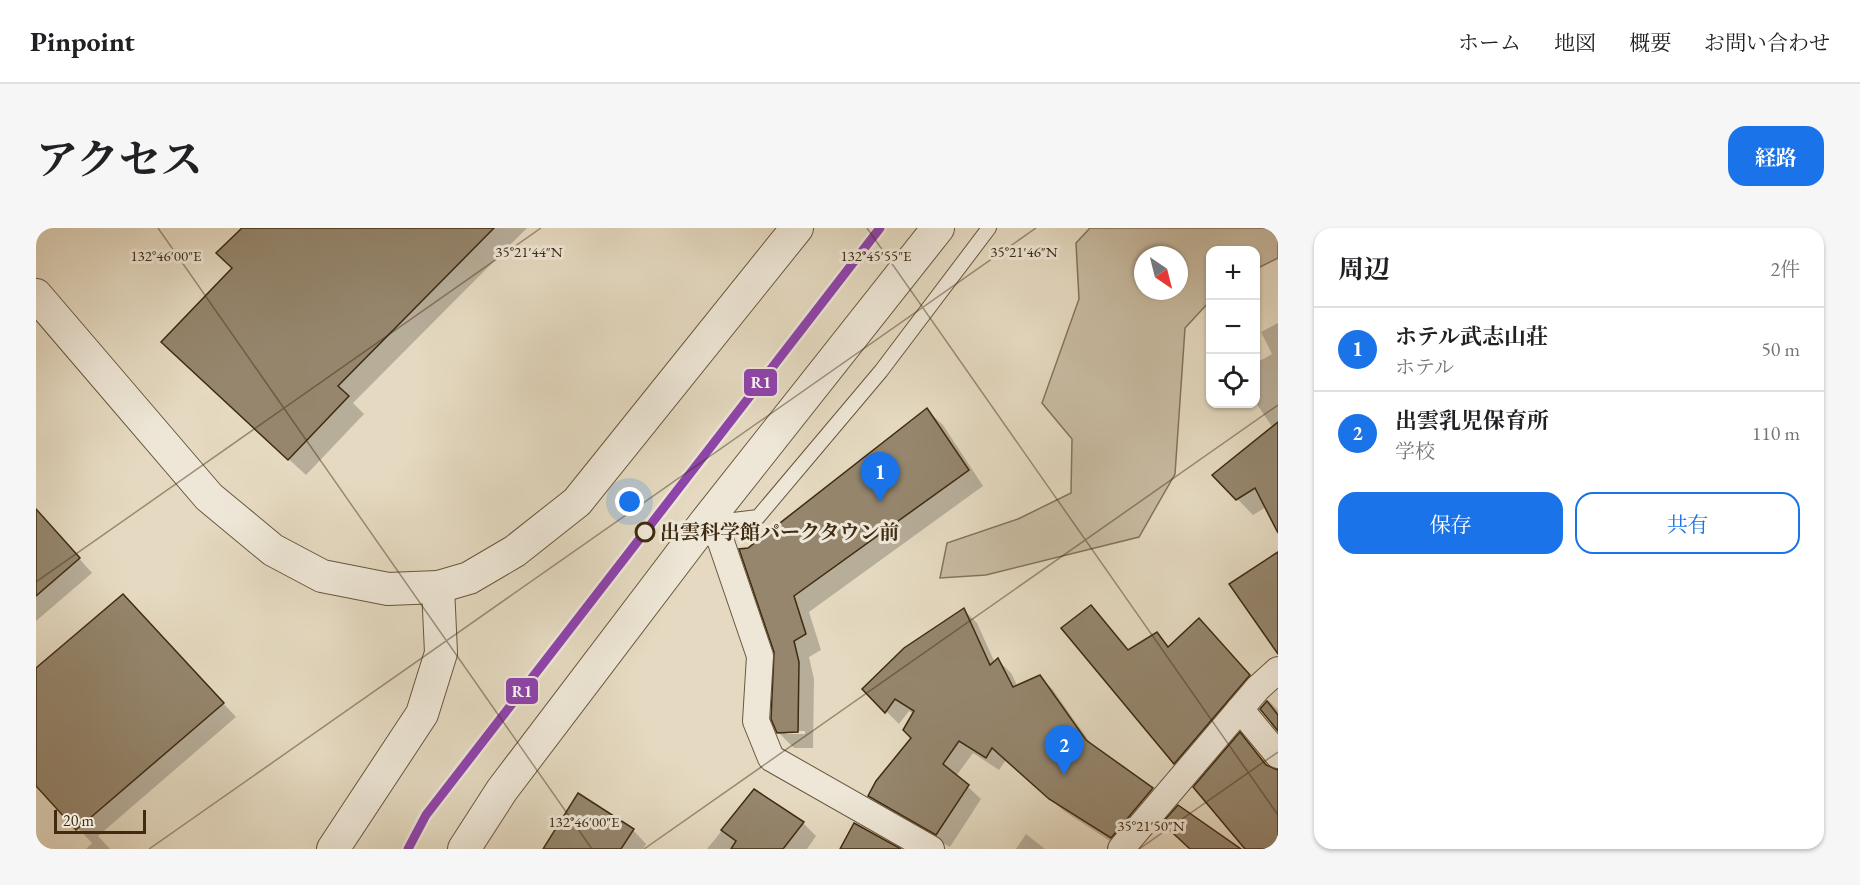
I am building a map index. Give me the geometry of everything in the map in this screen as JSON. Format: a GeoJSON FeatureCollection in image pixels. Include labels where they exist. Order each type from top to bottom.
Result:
{"type":"FeatureCollection","features":[{"type":"Feature","properties":{"kind":"street"},"geometry":{"type":"LineString","coordinates":[[36,295],[209,496],[273,550],[322,576],[388,589],[438,587],[469,578],[515,551],[577,502],[797,228]]}},
{"type":"Feature","properties":{"kind":"street"},"geometry":{"type":"LineString","coordinates":[[464,849],[502,790],[704,524],[938,228]]}},
{"type":"Feature","properties":{"kind":"street"},"geometry":{"type":"LineString","coordinates":[[704,524],[720,539],[760,656],[756,721],[771,758],[931,849]]}},
{"type":"Feature","properties":{"kind":"street"},"geometry":{"type":"LineString","coordinates":[[333,849],[422,714],[441,653],[438,587]]}},
{"type":"Feature","properties":{"kind":"street"},"geometry":{"type":"LineString","coordinates":[[1121,849],[1258,688],[1278,670]]}},
{"type":"Feature","properties":{"kind":"street"},"geometry":{"type":"LineString","coordinates":[[1240,709],[1278,755]]}},
{"type":"Feature","properties":{"kind":"lane"},"geometry":{"type":"LineString","coordinates":[[704,524],[758,517],[881,371],[989,228]]}},
{"type":"Feature","properties":{"kind":"shaded area"},"geometry":{"type":"Polygon","coordinates":[[[1090,228],[1278,228],[1278,258],[1260,267],[1260,246],[1206,246],[1206,305],[1185,328],[1175,474],[1139,537],[986,575],[940,578],[947,543],[1018,519],[1071,493],[1072,439],[1042,403],[1079,299],[1076,243],[1090,228]]]}},
{"type":"Feature","properties":{"kind":"building"},"geometry":{"type":"Polygon","coordinates":[[[242,228],[494,228],[338,386],[349,396],[288,460],[161,342],[232,268],[216,253],[242,228]]]}},
{"type":"Feature","properties":{"kind":"building"},"geometry":{"type":"Polygon","coordinates":[[[927,408],[969,470],[794,596],[806,634],[794,641],[799,662],[798,732],[777,733],[771,719],[774,652],[739,549],[748,548],[927,408]]]}},
{"type":"Feature","properties":{"kind":"building"},"geometry":{"type":"Polygon","coordinates":[[[1278,422],[1278,533],[1255,488],[1236,500],[1212,475],[1278,422]]]}},
{"type":"Feature","properties":{"kind":"building"},"geometry":{"type":"Polygon","coordinates":[[[36,509],[80,558],[36,596],[36,509]]]}},
{"type":"Feature","properties":{"kind":"building"},"geometry":{"type":"Polygon","coordinates":[[[1278,552],[1278,654],[1229,584],[1278,552]]]}},
{"type":"Feature","properties":{"kind":"building"},"geometry":{"type":"Polygon","coordinates":[[[123,594],[224,703],[76,830],[36,786],[36,668],[123,594]]]}},
{"type":"Feature","properties":{"kind":"building"},"geometry":{"type":"Polygon","coordinates":[[[1091,605],[1128,650],[1157,632],[1168,647],[1199,618],[1250,675],[1174,764],[1061,628],[1091,605]]]}},
{"type":"Feature","properties":{"kind":"building"},"geometry":{"type":"Polygon","coordinates":[[[964,608],[990,665],[998,658],[1013,687],[1040,675],[1086,740],[1153,788],[1111,838],[1049,799],[992,748],[986,758],[959,741],[943,764],[969,785],[936,835],[868,796],[876,781],[911,738],[903,730],[914,711],[895,699],[885,713],[862,689],[904,648],[964,608]]]}},
{"type":"Feature","properties":{"kind":"building"},"geometry":{"type":"Polygon","coordinates":[[[1267,701],[1278,715],[1278,731],[1260,709],[1267,701]]]}},
{"type":"Feature","properties":{"kind":"building"},"geometry":{"type":"Polygon","coordinates":[[[1240,732],[1266,765],[1278,770],[1278,849],[1245,849],[1193,787],[1240,732]]]}},
{"type":"Feature","properties":{"kind":"building"},"geometry":{"type":"Polygon","coordinates":[[[754,789],[804,822],[783,849],[731,849],[736,841],[721,830],[754,789]]]}},
{"type":"Feature","properties":{"kind":"building"},"geometry":{"type":"Polygon","coordinates":[[[578,793],[634,829],[621,849],[543,849],[578,793]]]}},
{"type":"Feature","properties":{"kind":"building"},"geometry":{"type":"Polygon","coordinates":[[[1178,805],[1241,849],[1190,849],[1162,823],[1178,805]]]}},
{"type":"Feature","properties":{"kind":"building"},"geometry":{"type":"Polygon","coordinates":[[[854,823],[901,849],[840,849],[854,823]]]}},
{"type":"Feature","properties":{"kind":"transit line","name":"R1"},"geometry":{"type":"LineString","coordinates":[[408,849],[426,815],[880,228]]}},
{"type":"Feature","properties":{"kind":"place","name":"ホテル武志山荘"},"geometry":{"type":"Point","coordinates":[880,502]}},
{"type":"Feature","properties":{"kind":"place","name":"出雲科学館パークタウン前"},"geometry":{"type":"Point","coordinates":[645,532]}},
{"type":"Feature","properties":{"kind":"place","name":"出雲乳児保育所"},"geometry":{"type":"Point","coordinates":[1064,775]}}]}
